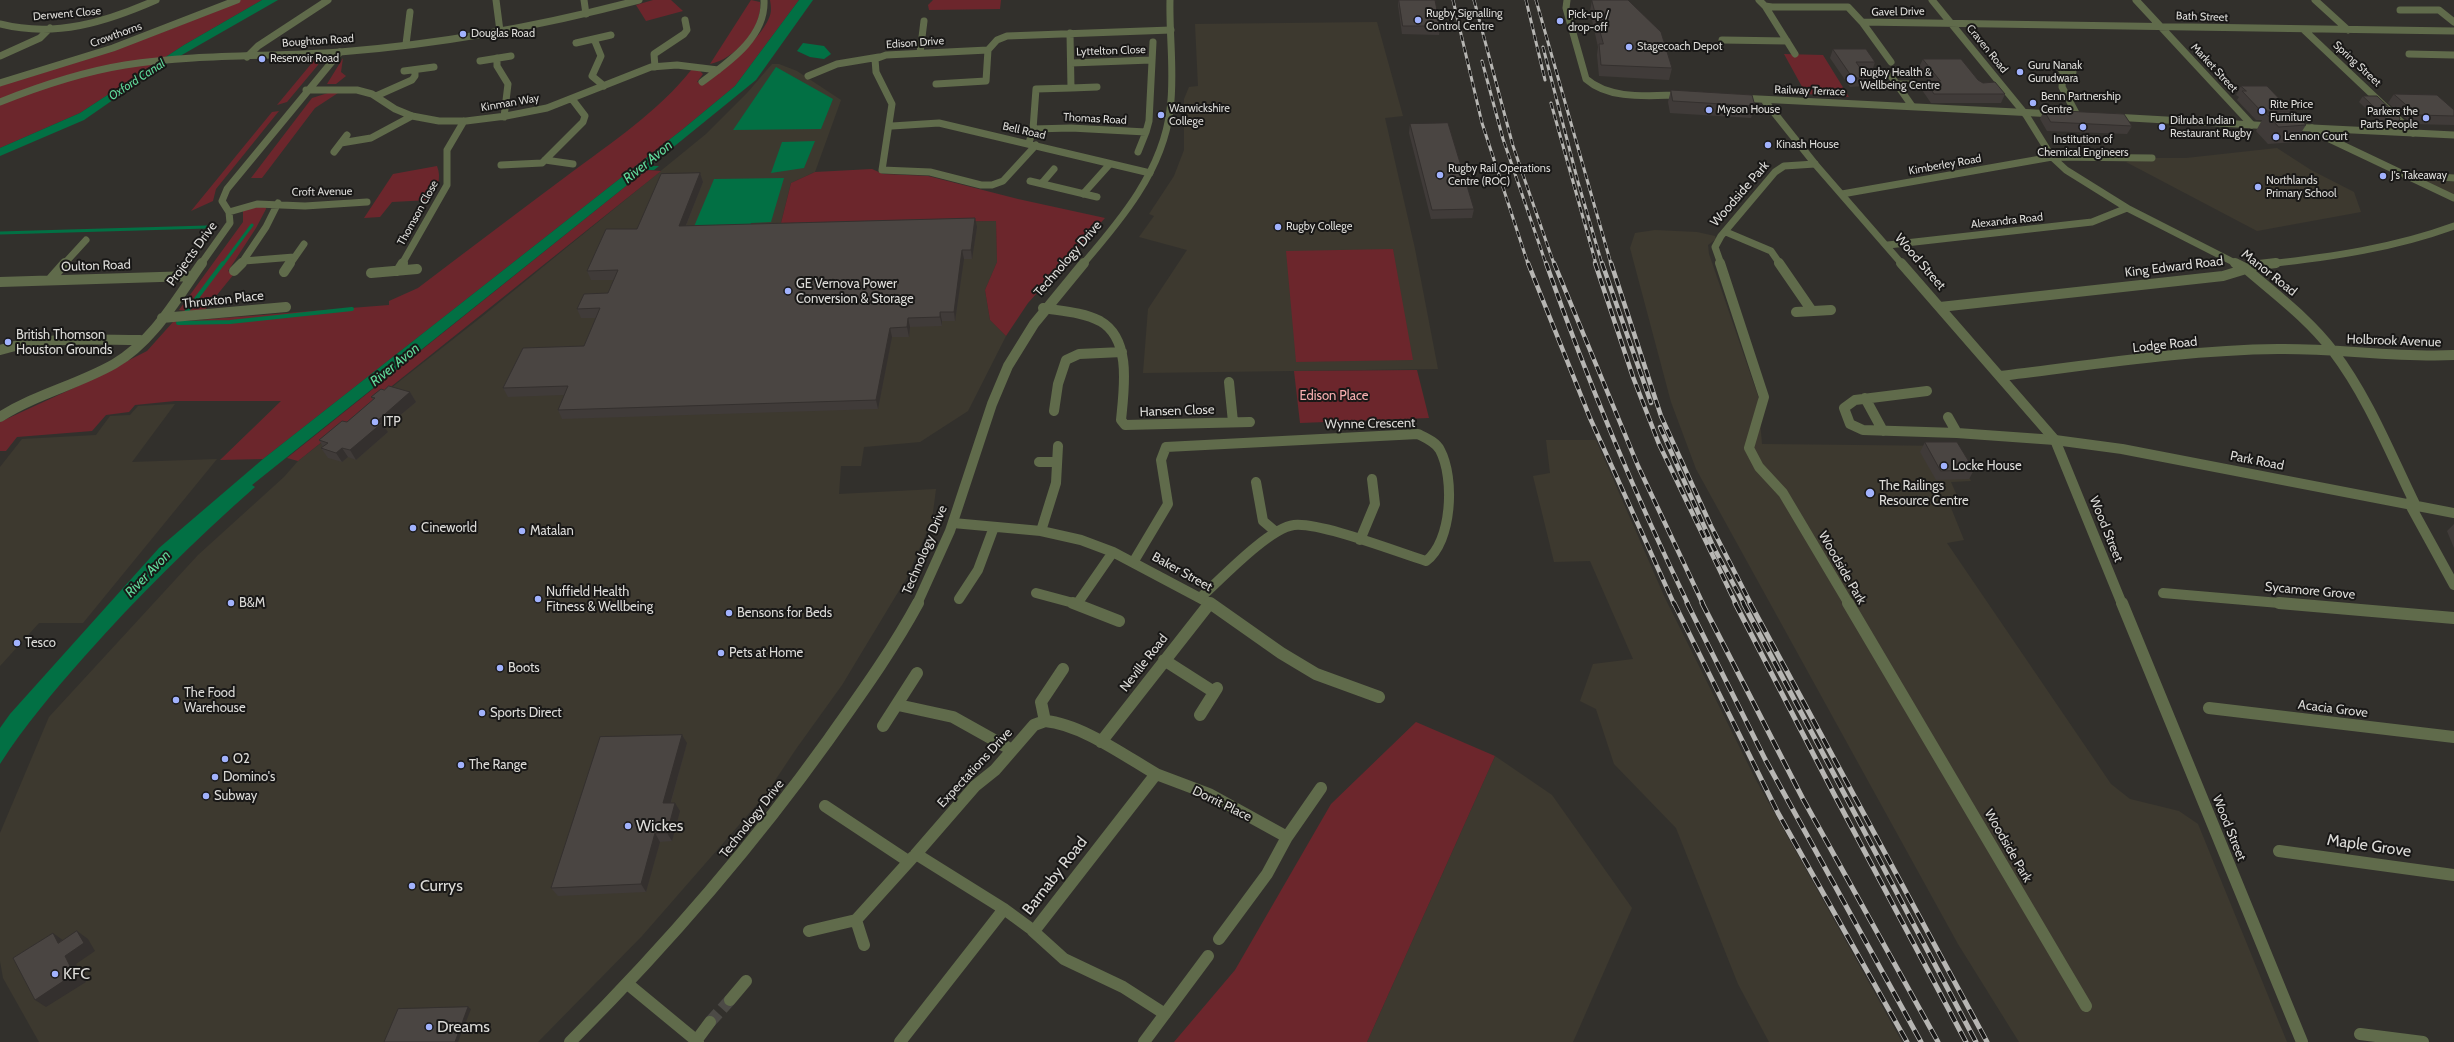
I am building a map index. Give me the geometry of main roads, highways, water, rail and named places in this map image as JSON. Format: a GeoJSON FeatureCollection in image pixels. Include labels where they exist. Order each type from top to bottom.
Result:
{"type":"FeatureCollection","features":[{"type":"Feature","properties":{"kind":"water","name":"Oxford Canal"},"geometry":{"type":"Polygon","coordinates":[[[262,0],[278,0],[159,68],[84,120],[0,156],[0,148],[80,113],[184,45],[262,0]]]}},
{"type":"Feature","properties":{"kind":"water","name":"River Avon"},"geometry":{"type":"Polygon","coordinates":[[[799,0],[813,0],[756,80],[650,166],[659,166],[654,170],[646,170],[252,485],[255,487],[167,569],[104,634],[40,709],[0,764],[0,728],[10,714],[159,548],[263,459],[683,129],[735,86],[799,0]]]}},
{"type":"Feature","properties":{"kind":"water"},"geometry":{"type":"Polygon","coordinates":[[[803,43],[824,46],[831,54],[824,59],[810,57],[797,51],[803,43]]]}},
{"type":"Feature","properties":{"kind":"water"},"geometry":{"type":"Polygon","coordinates":[[[776,67],[833,99],[821,129],[733,130],[776,67]]]}},
{"type":"Feature","properties":{"kind":"water"},"geometry":{"type":"Polygon","coordinates":[[[815,141],[804,168],[771,173],[782,142],[815,141]]]}},
{"type":"Feature","properties":{"kind":"water"},"geometry":{"type":"Polygon","coordinates":[[[784,178],[771,222],[751,223],[750,227],[693,229],[714,179],[784,178]]]}},
{"type":"Feature","properties":{"kind":"waterway"},"geometry":{"type":"LineString","coordinates":[[223,264],[252,225]]}},
{"type":"Feature","properties":{"kind":"waterway"},"geometry":{"type":"LineString","coordinates":[[0,233],[207,227]]}},
{"type":"Feature","properties":{"kind":"waterway"},"geometry":{"type":"LineString","coordinates":[[223,263],[178,323],[230,322],[352,309]]}},
{"type":"Feature","properties":{"kind":"tunnel"},"geometry":{"type":"LineString","coordinates":[[710,1022],[730,1000]]}},
{"type":"Feature","properties":{"kind":"railway"},"geometry":{"type":"LineString","coordinates":[[1453,0],[1482,123],[1528,264]]}},
{"type":"Feature","properties":{"kind":"railway"},"geometry":{"type":"LineString","coordinates":[[1474,0],[1513,146],[1554,264]]}},
{"type":"Feature","properties":{"kind":"railway"},"geometry":{"type":"LineString","coordinates":[[1526,0],[1545,80]]}},
{"type":"Feature","properties":{"kind":"railway"},"geometry":{"type":"LineString","coordinates":[[1536,0],[1611,264]]}},
{"type":"Feature","properties":{"kind":"railway"},"geometry":{"type":"LineString","coordinates":[[1543,47],[1578,182],[1602,264]]}},
{"type":"Feature","properties":{"kind":"railway"},"geometry":{"type":"LineString","coordinates":[[1482,61],[1503,139],[1546,264]]}},
{"type":"Feature","properties":{"kind":"railway"},"geometry":{"type":"LineString","coordinates":[[1551,103],[1596,264]]}},
{"type":"Feature","properties":{"kind":"railway"},"geometry":{"type":"LineString","coordinates":[[1528,263],[1590,418],[1674,604]]}},
{"type":"Feature","properties":{"kind":"railway"},"geometry":{"type":"LineString","coordinates":[[1546,263],[1578,350],[1612,435],[1630,478],[1688,604]]}},
{"type":"Feature","properties":{"kind":"railway"},"geometry":{"type":"LineString","coordinates":[[1554,263],[1638,466],[1703,604]]}},
{"type":"Feature","properties":{"kind":"railway"},"geometry":{"type":"LineString","coordinates":[[1595,263],[1633,377],[1659,444],[1736,604]]}},
{"type":"Feature","properties":{"kind":"railway"},"geometry":{"type":"LineString","coordinates":[[1602,263],[1651,403]]}},
{"type":"Feature","properties":{"kind":"railway"},"geometry":{"type":"LineString","coordinates":[[1611,263],[1661,416],[1711,526],[1751,604]]}},
{"type":"Feature","properties":{"kind":"railway"},"geometry":{"type":"LineString","coordinates":[[1660,427],[1713,546],[1744,604]]}},
{"type":"Feature","properties":{"kind":"railway"},"geometry":{"type":"LineString","coordinates":[[1674,603],[1778,813],[1907,1042]]}},
{"type":"Feature","properties":{"kind":"railway"},"geometry":{"type":"LineString","coordinates":[[1687,603],[1765,759],[1921,1042]]}},
{"type":"Feature","properties":{"kind":"railway"},"geometry":{"type":"LineString","coordinates":[[1702,603],[1803,799],[1938,1042]]}},
{"type":"Feature","properties":{"kind":"railway"},"geometry":{"type":"LineString","coordinates":[[1735,603],[1834,794],[1966,1042]]}},
{"type":"Feature","properties":{"kind":"railway"},"geometry":{"type":"LineString","coordinates":[[1743,603],[1976,1042]]}},
{"type":"Feature","properties":{"kind":"railway"},"geometry":{"type":"LineString","coordinates":[[1750,603],[1987,1042]]}},
{"type":"Feature","properties":{"kind":"place","name":"Rugby Signalling Control Centre"},"geometry":{"type":"Point","coordinates":[1418,20]}},
{"type":"Feature","properties":{"kind":"place","name":"Pick-up / drop-off"},"geometry":{"type":"Point","coordinates":[1560,21]}},
{"type":"Feature","properties":{"kind":"place","name":"Douglas Road"},"geometry":{"type":"Point","coordinates":[463,34]}},
{"type":"Feature","properties":{"kind":"place","name":"Stagecoach Depot"},"geometry":{"type":"Point","coordinates":[1629,47]}},
{"type":"Feature","properties":{"kind":"place","name":"Reservoir Road"},"geometry":{"type":"Point","coordinates":[262,59]}},
{"type":"Feature","properties":{"kind":"place","name":"Guru Nanak Gurudwara"},"geometry":{"type":"Point","coordinates":[2020,72]}},
{"type":"Feature","properties":{"kind":"place","name":"Rugby Health & Wellbeing Centre"},"geometry":{"type":"Point","coordinates":[1851,79]}},
{"type":"Feature","properties":{"kind":"place","name":"Benn Partnership Centre"},"geometry":{"type":"Point","coordinates":[2033,103]}},
{"type":"Feature","properties":{"kind":"place","name":"Myson House"},"geometry":{"type":"Point","coordinates":[1709,110]}},
{"type":"Feature","properties":{"kind":"place","name":"Rite Price Furniture"},"geometry":{"type":"Point","coordinates":[2262,111]}},
{"type":"Feature","properties":{"kind":"place","name":"Warwickshire College"},"geometry":{"type":"Point","coordinates":[1161,115]}},
{"type":"Feature","properties":{"kind":"place","name":"Parkers the Parts People"},"geometry":{"type":"Point","coordinates":[2426,118]}},
{"type":"Feature","properties":{"kind":"place","name":"Institution of Chemical Engineers"},"geometry":{"type":"Point","coordinates":[2083,127]}},
{"type":"Feature","properties":{"kind":"place","name":"Dilruba Indian Restaurant Rugby"},"geometry":{"type":"Point","coordinates":[2162,127]}},
{"type":"Feature","properties":{"kind":"place","name":"Lennon Court"},"geometry":{"type":"Point","coordinates":[2276,137]}},
{"type":"Feature","properties":{"kind":"place","name":"Kinash House"},"geometry":{"type":"Point","coordinates":[1768,145]}},
{"type":"Feature","properties":{"kind":"place","name":"Rugby Rail Operations Centre (ROC)"},"geometry":{"type":"Point","coordinates":[1440,175]}},
{"type":"Feature","properties":{"kind":"place","name":"J's Takeaway"},"geometry":{"type":"Point","coordinates":[2383,176]}},
{"type":"Feature","properties":{"kind":"place","name":"Northlands Primary School"},"geometry":{"type":"Point","coordinates":[2258,187]}},
{"type":"Feature","properties":{"kind":"place","name":"Rugby College"},"geometry":{"type":"Point","coordinates":[1278,227]}},
{"type":"Feature","properties":{"kind":"place","name":"GE Vernova Power Conversion & Storage"},"geometry":{"type":"Point","coordinates":[788,291]}},
{"type":"Feature","properties":{"kind":"place","name":"British Thomson Houston Grounds"},"geometry":{"type":"Point","coordinates":[8,342]}},
{"type":"Feature","properties":{"kind":"place","name":"ITP"},"geometry":{"type":"Point","coordinates":[375,422]}},
{"type":"Feature","properties":{"kind":"place","name":"Locke House"},"geometry":{"type":"Point","coordinates":[1944,466]}},
{"type":"Feature","properties":{"kind":"place","name":"The Railings Resource Centre"},"geometry":{"type":"Point","coordinates":[1870,493]}},
{"type":"Feature","properties":{"kind":"place","name":"Cineworld"},"geometry":{"type":"Point","coordinates":[413,528]}},
{"type":"Feature","properties":{"kind":"place","name":"Matalan"},"geometry":{"type":"Point","coordinates":[522,531]}},
{"type":"Feature","properties":{"kind":"place","name":"Nuffield Health Fitness & Wellbeing"},"geometry":{"type":"Point","coordinates":[538,599]}},
{"type":"Feature","properties":{"kind":"place","name":"B&M"},"geometry":{"type":"Point","coordinates":[231,603]}},
{"type":"Feature","properties":{"kind":"place","name":"Bensons for Beds"},"geometry":{"type":"Point","coordinates":[729,613]}},
{"type":"Feature","properties":{"kind":"place","name":"Tesco"},"geometry":{"type":"Point","coordinates":[17,643]}},
{"type":"Feature","properties":{"kind":"place","name":"Pets at Home"},"geometry":{"type":"Point","coordinates":[721,653]}},
{"type":"Feature","properties":{"kind":"place","name":"Boots"},"geometry":{"type":"Point","coordinates":[500,668]}},
{"type":"Feature","properties":{"kind":"place","name":"The Food Warehouse"},"geometry":{"type":"Point","coordinates":[176,700]}},
{"type":"Feature","properties":{"kind":"place","name":"Sports Direct"},"geometry":{"type":"Point","coordinates":[482,713]}},
{"type":"Feature","properties":{"kind":"place","name":"O2"},"geometry":{"type":"Point","coordinates":[225,759]}},
{"type":"Feature","properties":{"kind":"place","name":"The Range"},"geometry":{"type":"Point","coordinates":[461,765]}},
{"type":"Feature","properties":{"kind":"place","name":"Domino's"},"geometry":{"type":"Point","coordinates":[215,777]}},
{"type":"Feature","properties":{"kind":"place","name":"Subway"},"geometry":{"type":"Point","coordinates":[206,796]}},
{"type":"Feature","properties":{"kind":"place","name":"Wickes"},"geometry":{"type":"Point","coordinates":[628,826]}},
{"type":"Feature","properties":{"kind":"place","name":"Currys"},"geometry":{"type":"Point","coordinates":[412,886]}},
{"type":"Feature","properties":{"kind":"place","name":"KFC"},"geometry":{"type":"Point","coordinates":[55,974]}},
{"type":"Feature","properties":{"kind":"place","name":"Dreams"},"geometry":{"type":"Point","coordinates":[429,1027]}},
{"type":"Feature","properties":{"kind":"park label","name":"Edison Place"},"geometry":{"type":"Point","coordinates":[1334,396]}}]}
